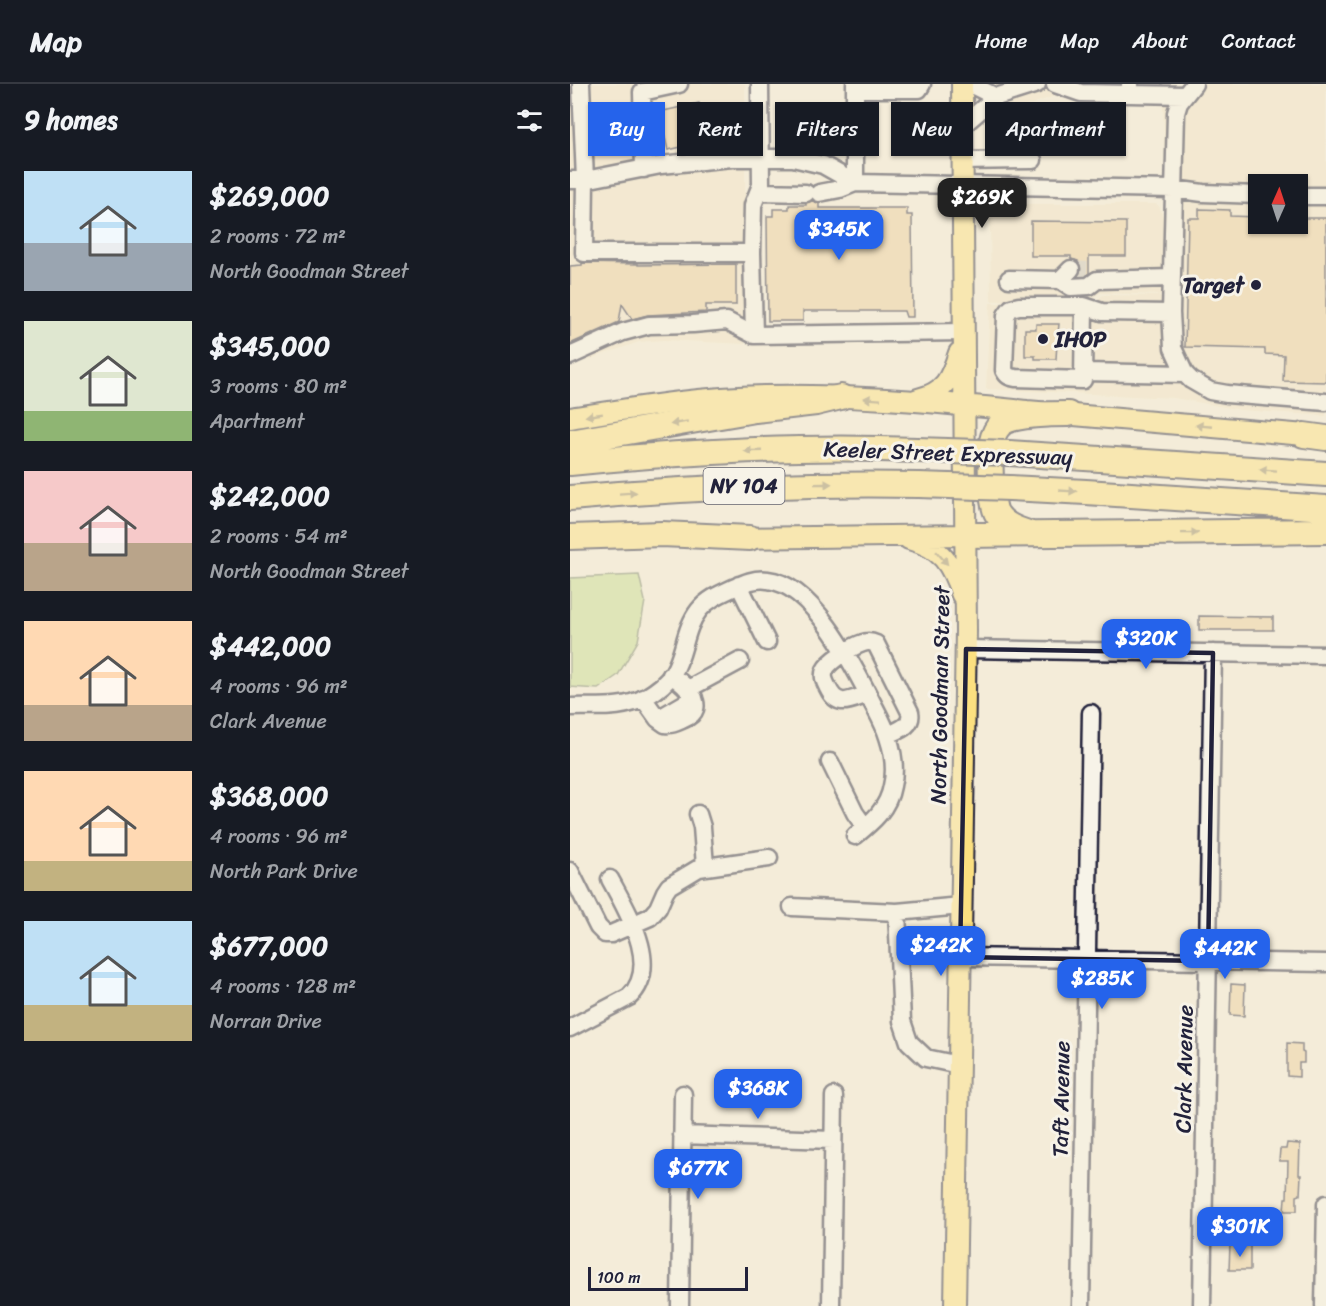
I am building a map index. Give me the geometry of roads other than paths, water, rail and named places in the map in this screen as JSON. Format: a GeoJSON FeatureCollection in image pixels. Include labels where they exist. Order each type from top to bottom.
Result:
{"type":"FeatureCollection","features":[{"type":"Feature","properties":{"kind":"highway"},"geometry":{"type":"LineString","coordinates":[[570,442],[755,410],[816,403],[841,397]]}},
{"type":"Feature","properties":{"kind":"highway"},"geometry":{"type":"LineString","coordinates":[[1040,534],[1012,527],[996,513],[992,497],[992,440],[1004,422],[1041,415],[1068,414]]}},
{"type":"Feature","properties":{"kind":"highway","name":"Keeler Street Expressway"},"geometry":{"type":"LineString","coordinates":[[570,463],[746,451],[863,449],[1009,453],[1326,474]]}},
{"type":"Feature","properties":{"kind":"highway","name":"Keeler Street Expressway"},"geometry":{"type":"LineString","coordinates":[[570,498],[728,487],[826,484],[919,485],[1010,488],[1326,508]]}},
{"type":"Feature","properties":{"kind":"highway"},"geometry":{"type":"LineString","coordinates":[[966,535],[1326,531]]}},
{"type":"Feature","properties":{"kind":"highway"},"geometry":{"type":"LineString","coordinates":[[570,537],[662,534],[750,538]]}},
{"type":"Feature","properties":{"kind":"main road","name":"North Goodman Street"},"geometry":{"type":"LineString","coordinates":[[962,84],[962,102]]}},
{"type":"Feature","properties":{"kind":"main road","name":"North Goodman Street"},"geometry":{"type":"LineString","coordinates":[[955,1306],[966,650],[962,156]]}},
{"type":"Feature","properties":{"kind":"main road"},"geometry":{"type":"LineString","coordinates":[[903,401],[930,396],[943,388],[954,367],[963,333]]}},
{"type":"Feature","properties":{"kind":"main road"},"geometry":{"type":"LineString","coordinates":[[570,418],[723,398],[841,397],[964,405],[1319,436]]}},
{"type":"Feature","properties":{"kind":"main road"},"geometry":{"type":"LineString","coordinates":[[570,547],[652,541],[750,538],[966,535]]}},
{"type":"Feature","properties":{"kind":"main road"},"geometry":{"type":"LineString","coordinates":[[891,536],[924,544],[939,553],[948,563],[966,609]]}},
{"type":"Feature","properties":{"kind":"street"},"geometry":{"type":"LineString","coordinates":[[581,84],[576,125],[577,180],[584,253],[752,253]]}},
{"type":"Feature","properties":{"kind":"street"},"geometry":{"type":"LineString","coordinates":[[644,169],[642,92],[679,84]]}},
{"type":"Feature","properties":{"kind":"street"},"geometry":{"type":"LineString","coordinates":[[754,335],[753,205],[761,185],[760,84]]}},
{"type":"Feature","properties":{"kind":"street"},"geometry":{"type":"LineString","coordinates":[[970,84],[996,97]]}},
{"type":"Feature","properties":{"kind":"street"},"geometry":{"type":"LineString","coordinates":[[973,117],[996,97],[1016,87],[1037,84]]}},
{"type":"Feature","properties":{"kind":"street"},"geometry":{"type":"LineString","coordinates":[[1055,84],[1081,93],[1130,89],[1189,90]]}},
{"type":"Feature","properties":{"kind":"street"},"geometry":{"type":"LineString","coordinates":[[855,183],[855,87],[920,87]]}},
{"type":"Feature","properties":{"kind":"street"},"geometry":{"type":"LineString","coordinates":[[1189,90],[1179,103],[1176,113],[1171,278],[1173,348],[1185,374],[1210,391],[1326,402]]}},
{"type":"Feature","properties":{"kind":"street"},"geometry":{"type":"LineString","coordinates":[[577,180],[662,165],[732,158],[793,158],[823,165],[855,183]]}},
{"type":"Feature","properties":{"kind":"street"},"geometry":{"type":"LineString","coordinates":[[962,161],[1033,160]]}},
{"type":"Feature","properties":{"kind":"street"},"geometry":{"type":"LineString","coordinates":[[759,192],[813,193],[840,189],[855,183],[1173,189],[1248,195]]}},
{"type":"Feature","properties":{"kind":"street"},"geometry":{"type":"LineString","coordinates":[[1308,196],[1326,196]]}},
{"type":"Feature","properties":{"kind":"street"},"geometry":{"type":"LineString","coordinates":[[1009,279],[1065,275],[1071,287],[1089,286],[1093,275],[1171,278]]}},
{"type":"Feature","properties":{"kind":"street"},"geometry":{"type":"LineString","coordinates":[[1084,306],[1083,380],[1010,378],[1006,375],[1004,370],[1006,315],[1011,308],[1018,306],[1084,306],[1102,312],[1171,313]]}},
{"type":"Feature","properties":{"kind":"street"},"geometry":{"type":"LineString","coordinates":[[570,356],[623,332],[649,326],[728,321],[754,335],[963,333]]}},
{"type":"Feature","properties":{"kind":"street"},"geometry":{"type":"LineString","coordinates":[[1083,372],[1185,374]]}},
{"type":"Feature","properties":{"kind":"street"},"geometry":{"type":"LineString","coordinates":[[570,707],[611,707],[643,698],[663,684],[671,675],[689,628],[704,605],[739,585],[751,581],[763,579],[778,581],[790,587],[807,602],[840,642],[888,735],[893,762],[892,787],[888,801],[882,811],[860,832],[855,813],[830,762]]}},
{"type":"Feature","properties":{"kind":"street"},"geometry":{"type":"LineString","coordinates":[[739,585],[767,642]]}},
{"type":"Feature","properties":{"kind":"street"},"geometry":{"type":"LineString","coordinates":[[868,694],[846,702],[838,701],[832,696],[823,673],[827,666],[846,652],[869,641],[876,644],[912,718],[908,725],[888,735]]}},
{"type":"Feature","properties":{"kind":"street"},"geometry":{"type":"LineString","coordinates":[[966,650],[1326,655]]}},
{"type":"Feature","properties":{"kind":"street","name":"Clark Avenue"},"geometry":{"type":"LineString","coordinates":[[1202,1306],[1213,654]]}},
{"type":"Feature","properties":{"kind":"street"},"geometry":{"type":"LineString","coordinates":[[691,693],[740,661]]}},
{"type":"Feature","properties":{"kind":"street"},"geometry":{"type":"LineString","coordinates":[[643,698],[658,719],[668,725],[693,714],[695,707],[691,693],[671,675]]}},
{"type":"Feature","properties":{"kind":"street","name":"Taft Avenue"},"geometry":{"type":"LineString","coordinates":[[1081,1306],[1090,713]]}},
{"type":"Feature","properties":{"kind":"street"},"geometry":{"type":"LineString","coordinates":[[698,814],[702,827],[705,866]]}},
{"type":"Feature","properties":{"kind":"street"},"geometry":{"type":"LineString","coordinates":[[570,872],[598,927],[602,932],[611,934],[653,915],[669,886],[696,869],[769,858]]}},
{"type":"Feature","properties":{"kind":"street"},"geometry":{"type":"LineString","coordinates":[[571,1026],[624,1000],[638,986],[643,973],[641,947],[610,879]]}},
{"type":"Feature","properties":{"kind":"street"},"geometry":{"type":"LineString","coordinates":[[792,907],[897,912],[961,906]]}},
{"type":"Feature","properties":{"kind":"street"},"geometry":{"type":"LineString","coordinates":[[897,912],[902,1021],[909,1042],[926,1058],[958,1065]]}},
{"type":"Feature","properties":{"kind":"street"},"geometry":{"type":"LineString","coordinates":[[960,957],[1326,963]]}},
{"type":"Feature","properties":{"kind":"street"},"geometry":{"type":"LineString","coordinates":[[680,1306],[682,1094]]}},
{"type":"Feature","properties":{"kind":"street"},"geometry":{"type":"LineString","coordinates":[[831,1306],[834,1096]]}},
{"type":"Feature","properties":{"kind":"street"},"geometry":{"type":"LineString","coordinates":[[682,1135],[833,1140]]}},
{"type":"Feature","properties":{"kind":"street"},"geometry":{"type":"LineString","coordinates":[[1324,1306],[1326,1204]]}},
{"type":"Feature","properties":{"kind":"tunnel"},"geometry":{"type":"LineString","coordinates":[[1071,269],[1089,270]]}},
{"type":"Feature","properties":{"kind":"place","name":"Target"},"geometry":{"type":"Point","coordinates":[1256,285]}},
{"type":"Feature","properties":{"kind":"place","name":"IHOP"},"geometry":{"type":"Point","coordinates":[1043,339]}}]}
